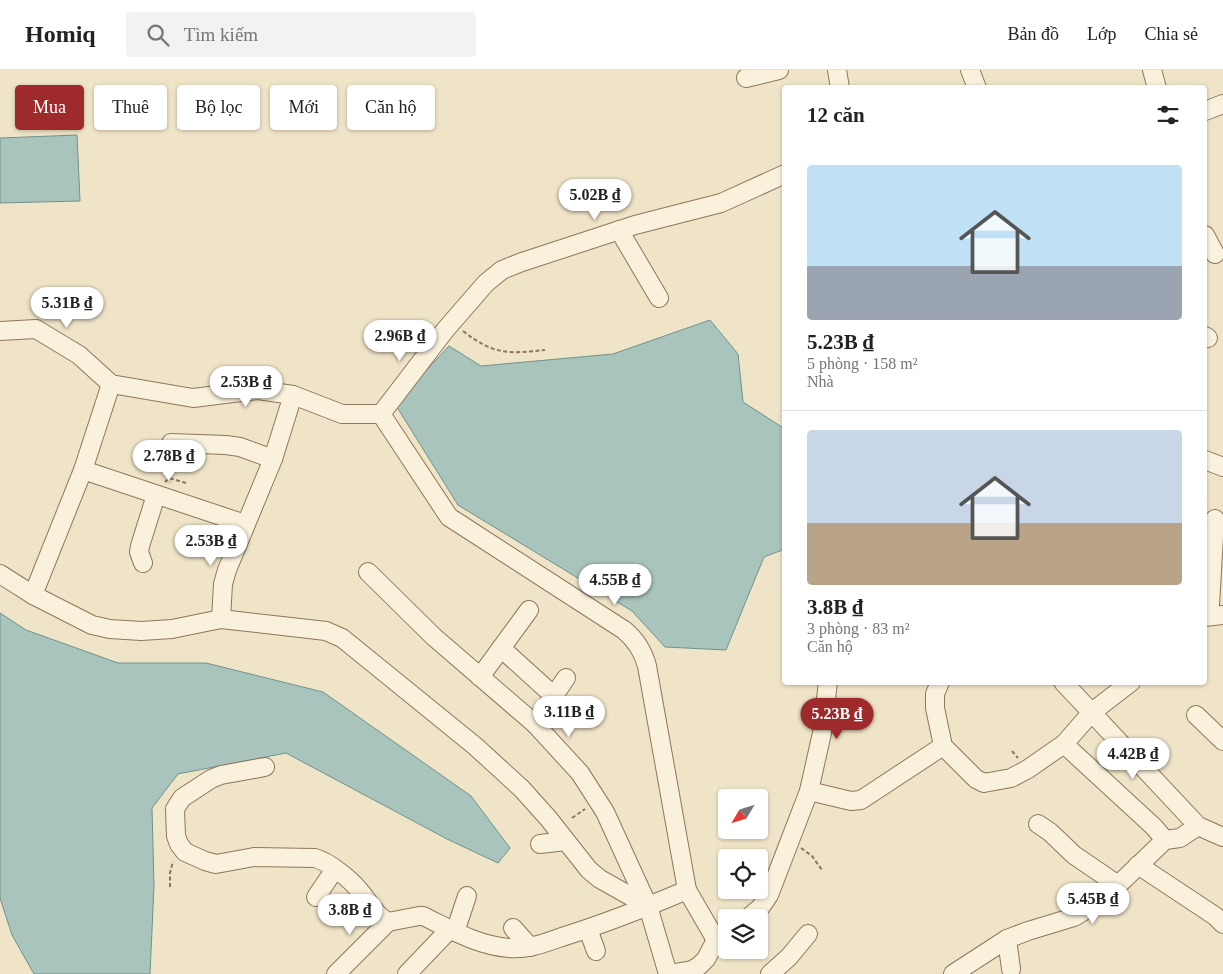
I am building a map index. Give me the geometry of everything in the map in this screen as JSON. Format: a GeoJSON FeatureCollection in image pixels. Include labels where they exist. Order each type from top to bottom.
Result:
{"type":"FeatureCollection","features":[{"type":"Feature","properties":{"kind":"street"},"geometry":{"type":"LineString","coordinates":[[746,78],[779,70]]}},
{"type":"Feature","properties":{"kind":"street"},"geometry":{"type":"LineString","coordinates":[[837,70],[840,85]]}},
{"type":"Feature","properties":{"kind":"street"},"geometry":{"type":"LineString","coordinates":[[970,70],[976,85]]}},
{"type":"Feature","properties":{"kind":"street"},"geometry":{"type":"LineString","coordinates":[[1152,70],[1155,85]]}},
{"type":"Feature","properties":{"kind":"street"},"geometry":{"type":"LineString","coordinates":[[1207,110],[1223,104]]}},
{"type":"Feature","properties":{"kind":"street"},"geometry":{"type":"LineString","coordinates":[[380,414],[452,322],[486,283],[502,270],[619,230],[721,203],[782,175]]}},
{"type":"Feature","properties":{"kind":"street"},"geometry":{"type":"LineString","coordinates":[[619,230],[659,298]]}},
{"type":"Feature","properties":{"kind":"street"},"geometry":{"type":"LineString","coordinates":[[1207,240],[1214,256]]}},
{"type":"Feature","properties":{"kind":"street"},"geometry":{"type":"LineString","coordinates":[[0,331],[36,329],[79,355],[111,384],[193,398],[258,390],[293,395],[342,414],[380,414]]}},
{"type":"Feature","properties":{"kind":"street"},"geometry":{"type":"LineString","coordinates":[[33,596],[83,470],[111,384]]}},
{"type":"Feature","properties":{"kind":"street"},"geometry":{"type":"LineString","coordinates":[[221,619],[223,584],[245,524],[273,459],[293,395]]}},
{"type":"Feature","properties":{"kind":"street"},"geometry":{"type":"LineString","coordinates":[[380,414],[449,517],[624,630],[641,650],[647,666],[687,890],[718,933]]}},
{"type":"Feature","properties":{"kind":"street"},"geometry":{"type":"LineString","coordinates":[[171,443],[233,446],[273,459]]}},
{"type":"Feature","properties":{"kind":"street"},"geometry":{"type":"LineString","coordinates":[[1207,461],[1223,467]]}},
{"type":"Feature","properties":{"kind":"street"},"geometry":{"type":"LineString","coordinates":[[83,470],[245,524]]}},
{"type":"Feature","properties":{"kind":"street"},"geometry":{"type":"LineString","coordinates":[[143,563],[139,552],[140,546],[156,494]]}},
{"type":"Feature","properties":{"kind":"street"},"geometry":{"type":"LineString","coordinates":[[1210,611],[1215,519]]}},
{"type":"Feature","properties":{"kind":"street"},"geometry":{"type":"LineString","coordinates":[[368,572],[434,637],[535,724],[580,773],[605,812],[648,906],[668,974],[692,970],[699,966],[718,941]]}},
{"type":"Feature","properties":{"kind":"street"},"geometry":{"type":"LineString","coordinates":[[0,574],[33,596],[92,625],[110,629],[141,631],[164,629],[221,619],[326,631],[342,638],[475,746],[522,789],[589,870],[600,879],[648,906]]}},
{"type":"Feature","properties":{"kind":"street"},"geometry":{"type":"LineString","coordinates":[[480,677],[529,610]]}},
{"type":"Feature","properties":{"kind":"street"},"geometry":{"type":"LineString","coordinates":[[501,648],[554,696]]}},
{"type":"Feature","properties":{"kind":"street"},"geometry":{"type":"LineString","coordinates":[[535,724],[566,678]]}},
{"type":"Feature","properties":{"kind":"street"},"geometry":{"type":"LineString","coordinates":[[759,909],[769,895],[809,791],[822,733],[828,685]]}},
{"type":"Feature","properties":{"kind":"street"},"geometry":{"type":"LineString","coordinates":[[939,685],[935,708],[943,746],[976,779],[984,784],[1011,778],[1028,769],[1064,744],[1092,712],[1127,685]]}},
{"type":"Feature","properties":{"kind":"street"},"geometry":{"type":"LineString","coordinates":[[1066,685],[1198,826],[1223,836]]}},
{"type":"Feature","properties":{"kind":"street"},"geometry":{"type":"LineString","coordinates":[[1196,716],[1223,741]]}},
{"type":"Feature","properties":{"kind":"street"},"geometry":{"type":"LineString","coordinates":[[1064,744],[1154,827],[1165,840]]}},
{"type":"Feature","properties":{"kind":"street"},"geometry":{"type":"LineString","coordinates":[[809,791],[851,801],[861,800],[943,746]]}},
{"type":"Feature","properties":{"kind":"street"},"geometry":{"type":"LineString","coordinates":[[265,767],[221,775],[211,779],[182,798],[175,809],[176,836],[185,852],[216,864],[254,857],[315,858],[323,860],[358,888],[380,916],[388,922]]}},
{"type":"Feature","properties":{"kind":"street"},"geometry":{"type":"LineString","coordinates":[[1038,824],[1050,832],[1074,855],[1118,885]]}},
{"type":"Feature","properties":{"kind":"street"},"geometry":{"type":"LineString","coordinates":[[954,974],[1007,939],[1028,930],[1074,917],[1092,906],[1118,885],[1165,840],[1180,838],[1198,826]]}},
{"type":"Feature","properties":{"kind":"street"},"geometry":{"type":"LineString","coordinates":[[540,844],[566,841]]}},
{"type":"Feature","properties":{"kind":"street"},"geometry":{"type":"LineString","coordinates":[[1138,865],[1223,924]]}},
{"type":"Feature","properties":{"kind":"street"},"geometry":{"type":"LineString","coordinates":[[316,897],[335,869]]}},
{"type":"Feature","properties":{"kind":"street"},"geometry":{"type":"LineString","coordinates":[[336,974],[388,922],[419,909],[453,931],[475,941],[508,948],[530,947],[588,929],[687,890]]}},
{"type":"Feature","properties":{"kind":"street"},"geometry":{"type":"LineString","coordinates":[[407,974],[453,931],[467,896]]}},
{"type":"Feature","properties":{"kind":"street"},"geometry":{"type":"LineString","coordinates":[[513,928],[530,947]]}},
{"type":"Feature","properties":{"kind":"street"},"geometry":{"type":"LineString","coordinates":[[588,929],[596,951]]}},
{"type":"Feature","properties":{"kind":"street"},"geometry":{"type":"LineString","coordinates":[[770,974],[789,957],[808,934]]}},
{"type":"Feature","properties":{"kind":"street"},"geometry":{"type":"LineString","coordinates":[[1007,939],[1011,969]]}},
{"type":"Feature","properties":{"kind":"path"},"geometry":{"type":"LineString","coordinates":[[452,322],[471,337],[494,350],[518,353],[545,350]]}},
{"type":"Feature","properties":{"kind":"path"},"geometry":{"type":"LineString","coordinates":[[789,844],[800,848],[812,856],[822,870]]}},
{"type":"Feature","properties":{"kind":"path"},"geometry":{"type":"LineString","coordinates":[[170,887],[172,863],[185,852]]}},
{"type":"Feature","properties":{"kind":"water"},"geometry":{"type":"Polygon","coordinates":[[[77,135],[80,201],[0,203],[0,138],[77,135]]]}},
{"type":"Feature","properties":{"kind":"water"},"geometry":{"type":"Polygon","coordinates":[[[710,320],[738,354],[743,402],[782,427],[782,550],[764,557],[726,650],[665,647],[632,611],[458,505],[395,404],[449,346],[481,366],[613,354],[710,320]]]}},
{"type":"Feature","properties":{"kind":"water"},"geometry":{"type":"Polygon","coordinates":[[[0,613],[26,630],[118,663],[206,663],[323,692],[471,796],[510,848],[498,863],[447,839],[286,753],[178,774],[152,808],[154,886],[150,974],[34,974],[12,935],[0,898],[0,613]]]}}]}
